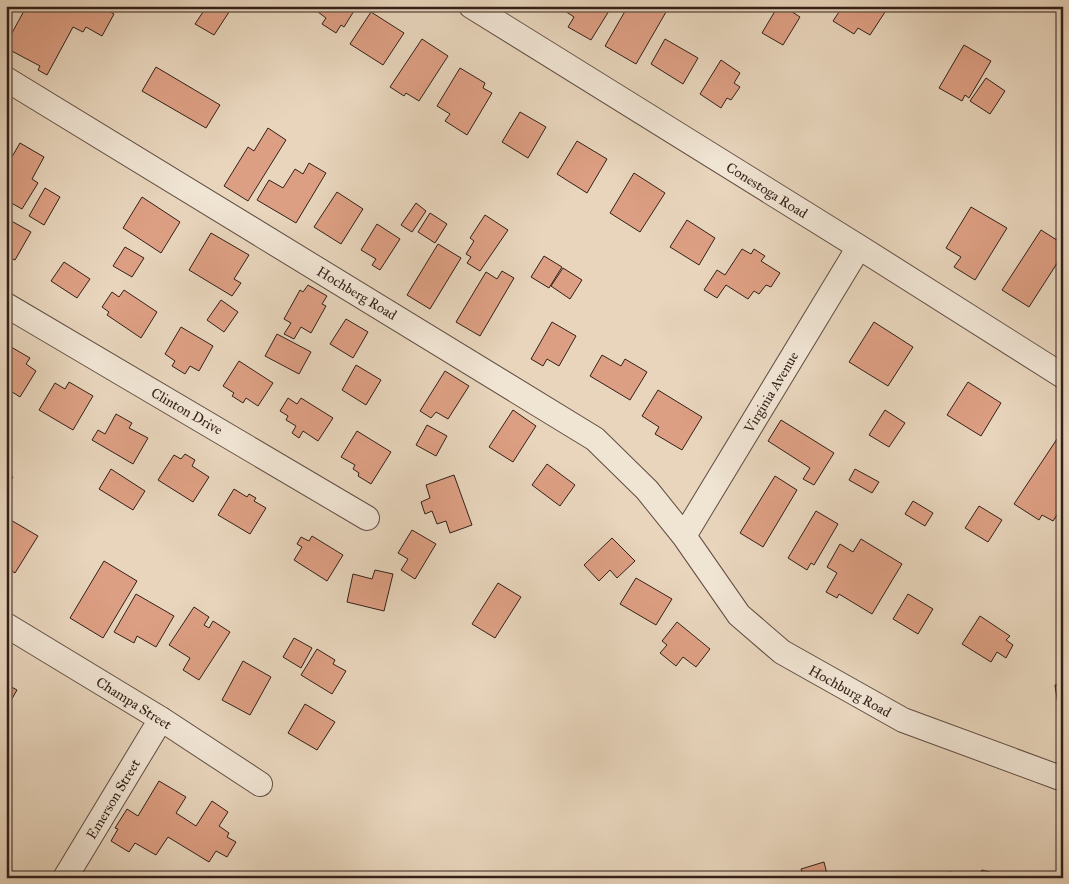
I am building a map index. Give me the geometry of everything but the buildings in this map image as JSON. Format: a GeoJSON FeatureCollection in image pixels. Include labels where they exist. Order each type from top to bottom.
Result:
{"type":"FeatureCollection","features":[{"type":"Feature","properties":{"kind":"street","name":"Conestoga Road"},"geometry":{"type":"LineString","coordinates":[[470,6],[1063,376]]}},
{"type":"Feature","properties":{"kind":"street","name":"Hochberg Road"},"geometry":{"type":"LineString","coordinates":[[6,79],[595,439],[647,490],[684,536]]}},
{"type":"Feature","properties":{"kind":"street","name":"Virginia Avenue"},"geometry":{"type":"LineString","coordinates":[[684,536],[859,247]]}},
{"type":"Feature","properties":{"kind":"street","name":"Clinton Drive"},"geometry":{"type":"LineString","coordinates":[[6,305],[368,518]]}},
{"type":"Feature","properties":{"kind":"street","name":"Hochburg Road"},"geometry":{"type":"LineString","coordinates":[[684,536],[739,615],[782,652],[903,720],[1063,779]]}},
{"type":"Feature","properties":{"kind":"street","name":"Champa Street"},"geometry":{"type":"LineString","coordinates":[[6,625],[161,719],[260,784]]}},
{"type":"Feature","properties":{"kind":"street","name":"Emerson Street"},"geometry":{"type":"LineString","coordinates":[[64,878],[161,719]]}}]}
